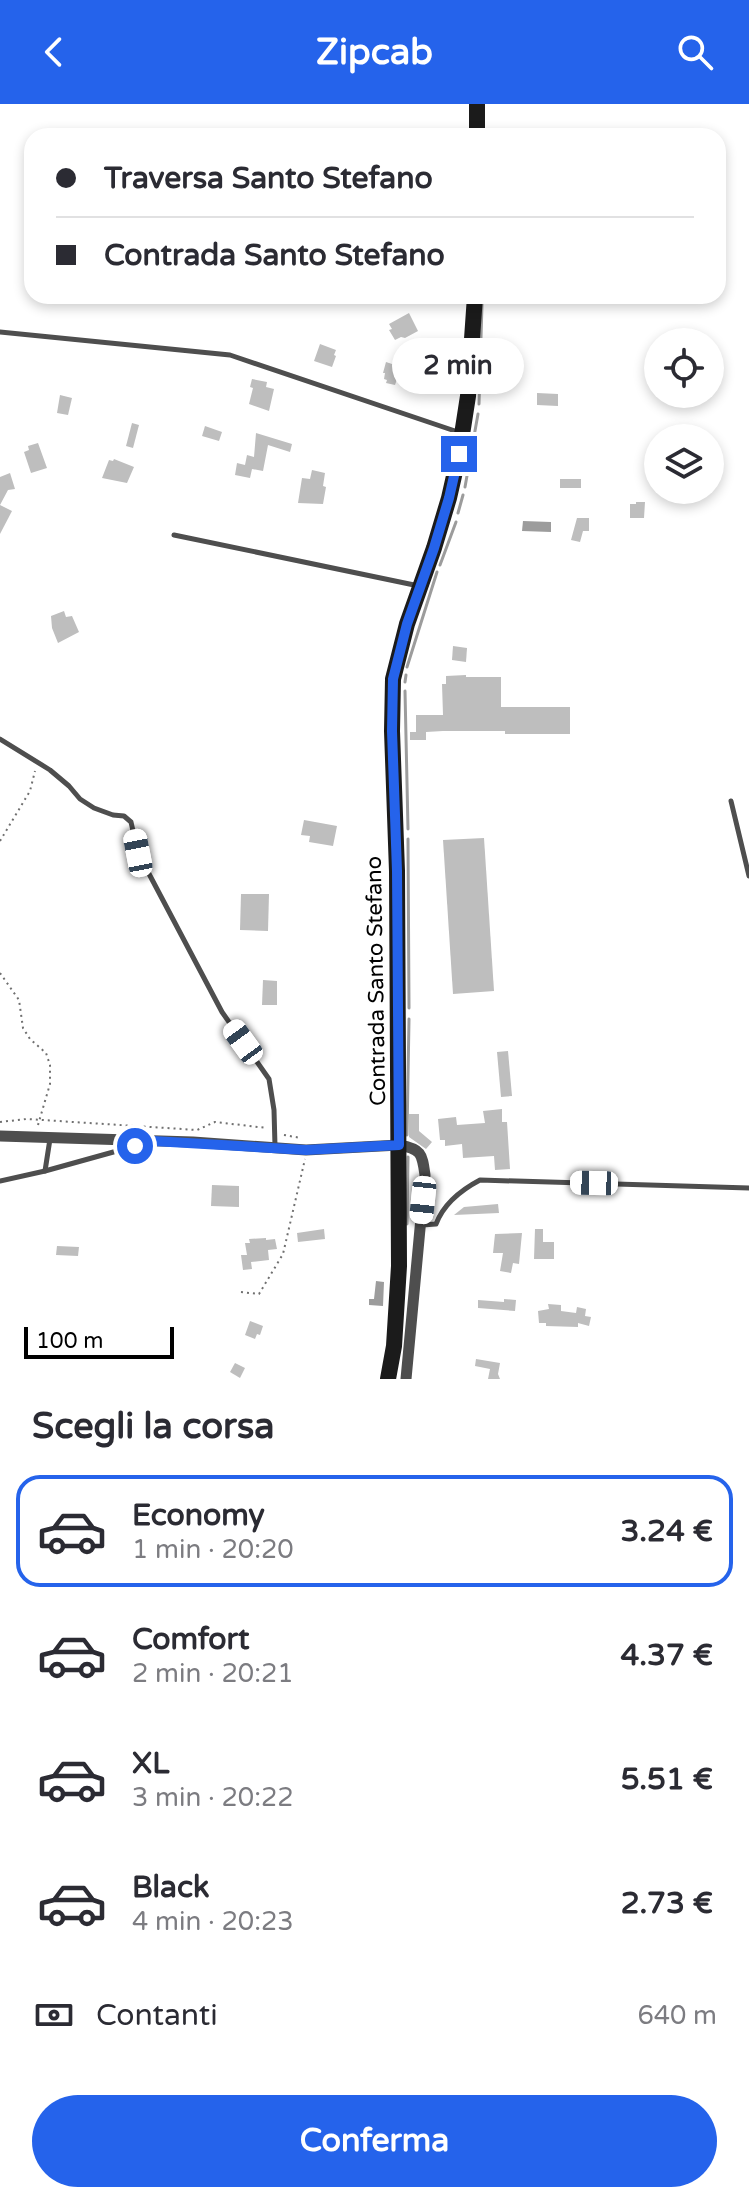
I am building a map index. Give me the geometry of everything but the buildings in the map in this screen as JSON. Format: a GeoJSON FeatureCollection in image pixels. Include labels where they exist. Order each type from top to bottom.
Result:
{"type":"FeatureCollection","features":[{"type":"Feature","properties":{"kind":"street"},"geometry":{"type":"LineString","coordinates":[[477,104],[477,128]]}},
{"type":"Feature","properties":{"kind":"street","name":"Contrada Santo Stefano"},"geometry":{"type":"LineString","coordinates":[[388,1379],[394,1346],[399,1266],[393,679],[407,624],[449,498],[468,396],[474,304]]}},
{"type":"Feature","properties":{"kind":"street"},"geometry":{"type":"LineString","coordinates":[[0,1136],[136,1140],[275,1149],[303,1144],[412,1147],[421,1153],[425,1175],[406,1379]]}},
{"type":"Feature","properties":{"kind":"lane"},"geometry":{"type":"LineString","coordinates":[[0,332],[230,355],[462,433]]}},
{"type":"Feature","properties":{"kind":"lane"},"geometry":{"type":"LineString","coordinates":[[174,535],[420,586]]}},
{"type":"Feature","properties":{"kind":"lane"},"geometry":{"type":"LineString","coordinates":[[0,739],[37,762],[94,808],[124,816],[131,822],[138,853],[222,1012],[269,1079],[275,1149]]}},
{"type":"Feature","properties":{"kind":"lane"},"geometry":{"type":"LineString","coordinates":[[731,801],[749,876]]}},
{"type":"Feature","properties":{"kind":"lane"},"geometry":{"type":"LineString","coordinates":[[45,1171],[50,1138]]}},
{"type":"Feature","properties":{"kind":"lane"},"geometry":{"type":"LineString","coordinates":[[0,1181],[135,1146],[136,1140]]}},
{"type":"Feature","properties":{"kind":"lane"},"geometry":{"type":"LineString","coordinates":[[421,1225],[436,1224],[440,1211],[467,1187],[480,1180],[749,1188]]}},
{"type":"Feature","properties":{"kind":"path"},"geometry":{"type":"LineString","coordinates":[[0,841],[30,791],[37,762]]}},
{"type":"Feature","properties":{"kind":"path"},"geometry":{"type":"LineString","coordinates":[[0,973],[19,1000],[23,1028],[46,1053],[50,1065],[50,1084],[36,1137]]}},
{"type":"Feature","properties":{"kind":"path"},"geometry":{"type":"LineString","coordinates":[[0,1122],[39,1120],[197,1130],[215,1122],[269,1128],[303,1144],[299,1190],[283,1254],[259,1294],[241,1292]]}},
{"type":"Feature","properties":{"kind":"shaded area"},"geometry":{"type":"Polygon","coordinates":[[[523,521],[551,522],[551,532],[522,531],[523,521]]]}},
{"type":"Feature","properties":{"kind":"shaded area"},"geometry":{"type":"Polygon","coordinates":[[[376,1281],[384,1282],[383,1306],[369,1305],[369,1299],[374,1299],[376,1281]]]}},
{"type":"Feature","properties":{"kind":"waterway"},"geometry":{"type":"LineString","coordinates":[[479,404],[482,304]]}},
{"type":"Feature","properties":{"kind":"waterway"},"geometry":{"type":"LineString","coordinates":[[465,487],[478,414]]}},
{"type":"Feature","properties":{"kind":"waterway"},"geometry":{"type":"LineString","coordinates":[[458,513],[463,495]]}},
{"type":"Feature","properties":{"kind":"waterway"},"geometry":{"type":"LineString","coordinates":[[440,565],[456,522]]}},
{"type":"Feature","properties":{"kind":"waterway"},"geometry":{"type":"LineString","coordinates":[[407,667],[437,572]]}},
{"type":"Feature","properties":{"kind":"waterway"},"geometry":{"type":"LineString","coordinates":[[405,682],[406,675]]}},
{"type":"Feature","properties":{"kind":"waterway"},"geometry":{"type":"LineString","coordinates":[[405,691],[408,829]]}},
{"type":"Feature","properties":{"kind":"waterway"},"geometry":{"type":"LineString","coordinates":[[408,839],[409,1008]]}},
{"type":"Feature","properties":{"kind":"waterway"},"geometry":{"type":"LineString","coordinates":[[407,1135],[409,1019]]}},
{"type":"Feature","properties":{"kind":"waterway"},"geometry":{"type":"LineString","coordinates":[[407,1224],[408,1157]]}},
{"type":"Feature","properties":{"kind":"route"},"geometry":{"type":"LineString","coordinates":[[135,1146],[136,1140],[306,1150],[399,1145],[393,679],[407,624],[449,498],[459,454]]}}]}
